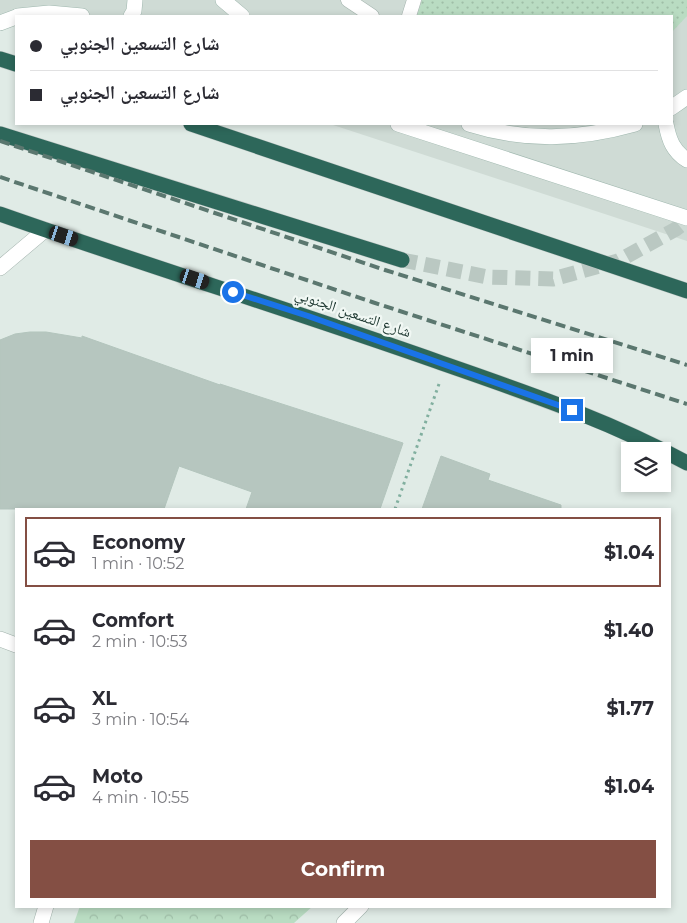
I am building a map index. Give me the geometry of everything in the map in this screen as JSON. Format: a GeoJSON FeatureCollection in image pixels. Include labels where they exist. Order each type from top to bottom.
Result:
{"type":"FeatureCollection","features":[{"type":"Feature","properties":{"kind":"highway"},"geometry":{"type":"LineString","coordinates":[[0,59],[15,64]]}},
{"type":"Feature","properties":{"kind":"highway"},"geometry":{"type":"LineString","coordinates":[[194,125],[687,291]]}},
{"type":"Feature","properties":{"kind":"highway"},"geometry":{"type":"LineString","coordinates":[[0,134],[402,260]]}},
{"type":"Feature","properties":{"kind":"highway","name":"شارع التسعين الجنوبي"},"geometry":{"type":"LineString","coordinates":[[0,214],[308,316],[446,364],[557,404],[618,428],[647,442]]}},
{"type":"Feature","properties":{"kind":"highway"},"geometry":{"type":"LineString","coordinates":[[671,452],[687,452]]}},
{"type":"Feature","properties":{"kind":"highway","name":"شارع التسعين الجنوبي"},"geometry":{"type":"LineString","coordinates":[[671,454],[687,463]]}},
{"type":"Feature","properties":{"kind":"street"},"geometry":{"type":"LineString","coordinates":[[132,15],[135,0]]}},
{"type":"Feature","properties":{"kind":"street"},"geometry":{"type":"LineString","coordinates":[[225,1],[241,15]]}},
{"type":"Feature","properties":{"kind":"street"},"geometry":{"type":"LineString","coordinates":[[28,15],[49,13],[71,15]]}},
{"type":"Feature","properties":{"kind":"street"},"geometry":{"type":"LineString","coordinates":[[0,23],[15,17]]}},
{"type":"Feature","properties":{"kind":"street"},"geometry":{"type":"LineString","coordinates":[[673,107],[687,97]]}},
{"type":"Feature","properties":{"kind":"street"},"geometry":{"type":"LineString","coordinates":[[401,125],[687,218]]}},
{"type":"Feature","properties":{"kind":"street"},"geometry":{"type":"LineString","coordinates":[[472,125],[523,136],[560,138],[597,133],[631,125]]}},
{"type":"Feature","properties":{"kind":"street"},"geometry":{"type":"LineString","coordinates":[[666,125],[670,141],[681,156],[687,160]]}},
{"type":"Feature","properties":{"kind":"street"},"geometry":{"type":"LineString","coordinates":[[0,268],[45,230]]}},
{"type":"Feature","properties":{"kind":"street"},"geometry":{"type":"LineString","coordinates":[[0,638],[15,645]]}},
{"type":"Feature","properties":{"kind":"street"},"geometry":{"type":"LineString","coordinates":[[41,923],[45,908]]}},
{"type":"Feature","properties":{"kind":"street"},"geometry":{"type":"LineString","coordinates":[[344,923],[358,908]]}},
{"type":"Feature","properties":{"kind":"lane"},"geometry":{"type":"LineString","coordinates":[[348,0],[370,15]]}},
{"type":"Feature","properties":{"kind":"lane"},"geometry":{"type":"LineString","coordinates":[[409,15],[414,0]]}},
{"type":"Feature","properties":{"kind":"path"},"geometry":{"type":"LineString","coordinates":[[395,508],[446,364]]}},
{"type":"Feature","properties":{"kind":"shaded area"},"geometry":{"type":"Polygon","coordinates":[[[0,0],[687,0],[687,241],[333,125],[673,125],[673,15],[0,15],[0,0]]]}},
{"type":"Feature","properties":{"kind":"green space"},"geometry":{"type":"Polygon","coordinates":[[[422,0],[687,0],[687,16],[673,31],[673,15],[417,15],[422,0]]]}},
{"type":"Feature","properties":{"kind":"green space"},"geometry":{"type":"Polygon","coordinates":[[[79,908],[311,908],[294,923],[74,923],[79,908]]]}},
{"type":"Feature","properties":{"kind":"building"},"geometry":{"type":"Polygon","coordinates":[[[46,332],[82,338],[82,336],[220,385],[403,443],[380,508],[246,508],[252,492],[179,466],[164,508],[0,509],[0,340],[15,334],[46,332]]]}},
{"type":"Feature","properties":{"kind":"building"},"geometry":{"type":"Polygon","coordinates":[[[441,456],[490,474],[488,480],[561,505],[561,508],[422,508],[441,456]]]}},
{"type":"Feature","properties":{"kind":"tunnel"},"geometry":{"type":"LineString","coordinates":[[402,260],[488,277],[553,279],[618,261],[676,229],[687,220]]}},
{"type":"Feature","properties":{"kind":"railway"},"geometry":{"type":"LineString","coordinates":[[0,141],[385,270],[687,365]]}},
{"type":"Feature","properties":{"kind":"railway"},"geometry":{"type":"LineString","coordinates":[[0,177],[372,302],[687,404]]}},
{"type":"Feature","properties":{"kind":"route"},"geometry":{"type":"LineString","coordinates":[[233,292],[308,316],[572,410]]}}]}
